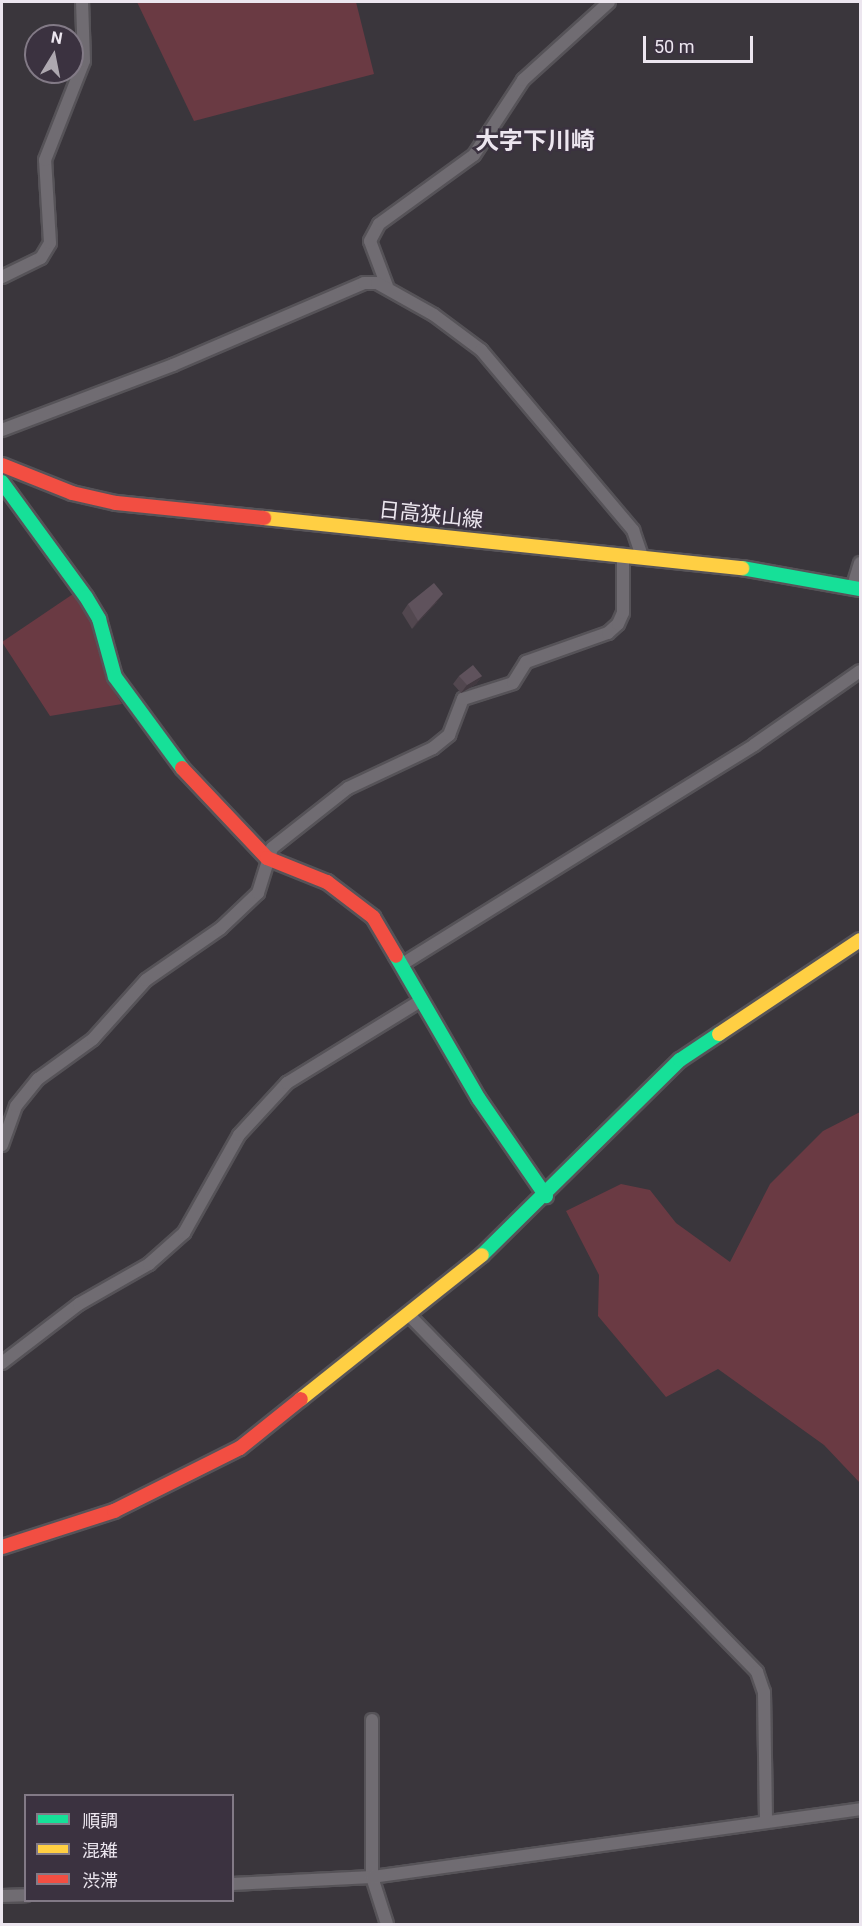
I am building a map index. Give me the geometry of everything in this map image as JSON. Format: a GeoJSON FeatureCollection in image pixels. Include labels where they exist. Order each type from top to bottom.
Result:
{"type":"FeatureCollection","features":[{"type":"Feature","properties":{"kind":"street"},"geometry":{"type":"LineString","coordinates":[[2,277],[41,258],[50,243],[45,160],[84,61],[82,2]]}},
{"type":"Feature","properties":{"kind":"street"},"geometry":{"type":"LineString","coordinates":[[387,286],[370,241],[379,224],[474,155],[523,80],[609,2]]}},
{"type":"Feature","properties":{"kind":"street"},"geometry":{"type":"LineString","coordinates":[[2,430],[173,365],[364,283],[387,286],[481,351],[633,530],[642,556]]}},
{"type":"Feature","properties":{"kind":"street","name":"日高狭山線"},"geometry":{"type":"LineString","coordinates":[[2,465],[72,493],[116,503],[776,571],[857,587]]}},
{"type":"Feature","properties":{"kind":"street"},"geometry":{"type":"LineString","coordinates":[[2,482],[86,597],[99,620],[115,677],[203,796],[267,858],[355,900],[373,917],[479,1099],[546,1196]]}},
{"type":"Feature","properties":{"kind":"street"},"geometry":{"type":"LineString","coordinates":[[2,1145],[24,1094],[107,1027],[119,1005],[147,980],[221,928],[258,893],[267,858],[272,848],[348,788],[433,748],[453,728],[463,699],[513,683],[526,662],[608,633],[623,613],[623,555]]}},
{"type":"Feature","properties":{"kind":"street"},"geometry":{"type":"LineString","coordinates":[[857,587],[861,563]]}},
{"type":"Feature","properties":{"kind":"street"},"geometry":{"type":"LineString","coordinates":[[401,965],[754,745],[861,671]]}},
{"type":"Feature","properties":{"kind":"street"},"geometry":{"type":"LineString","coordinates":[[2,1547],[103,1515],[197,1474],[240,1448],[408,1314],[546,1196],[680,1060],[861,940]]}},
{"type":"Feature","properties":{"kind":"street"},"geometry":{"type":"LineString","coordinates":[[2,1363],[79,1304],[149,1264],[184,1233],[239,1135],[287,1083],[422,1000]]}},
{"type":"Feature","properties":{"kind":"street"},"geometry":{"type":"LineString","coordinates":[[408,1314],[756,1672],[764,1692],[766,1822]]}},
{"type":"Feature","properties":{"kind":"street"},"geometry":{"type":"LineString","coordinates":[[372,1719],[372,1877],[387,1924]]}},
{"type":"Feature","properties":{"kind":"street"},"geometry":{"type":"LineString","coordinates":[[234,1884],[372,1877],[861,1809]]}},
{"type":"Feature","properties":{"kind":"street"},"geometry":{"type":"LineString","coordinates":[[2,1896],[24,1895]]}},
{"type":"Feature","properties":{"kind":"shaded area"},"geometry":{"type":"Polygon","coordinates":[[[137,2],[356,2],[374,74],[194,121],[137,2]]]}},
{"type":"Feature","properties":{"kind":"shaded area"},"geometry":{"type":"Polygon","coordinates":[[[76,592],[93,626],[108,682],[122,704],[50,716],[2,642],[76,592]]]}},
{"type":"Feature","properties":{"kind":"shaded area"},"geometry":{"type":"Polygon","coordinates":[[[860,1112],[860,1483],[824,1445],[718,1369],[666,1397],[598,1316],[599,1275],[566,1211],[621,1184],[650,1190],[676,1223],[730,1262],[770,1184],[823,1131],[860,1112]]]}},
{"type":"Feature","properties":{"kind":"building"},"geometry":{"type":"Polygon","coordinates":[[[434,583],[443,594],[418,621],[408,604],[434,583]]]}},
{"type":"Feature","properties":{"kind":"building"},"geometry":{"type":"Polygon","coordinates":[[[473,665],[482,676],[467,685],[459,676],[473,665]]]}},
{"type":"Feature","properties":{"kind":"traffic: fast"},"geometry":{"type":"LineString","coordinates":[[2,482],[86,597],[99,619],[115,677],[182,768]]}},
{"type":"Feature","properties":{"kind":"traffic: fast"},"geometry":{"type":"LineString","coordinates":[[742,568],[860,589]]}},
{"type":"Feature","properties":{"kind":"traffic: fast"},"geometry":{"type":"LineString","coordinates":[[396,956],[479,1099],[546,1196]]}},
{"type":"Feature","properties":{"kind":"traffic: fast"},"geometry":{"type":"LineString","coordinates":[[482,1255],[680,1060],[719,1034]]}},
{"type":"Feature","properties":{"kind":"traffic: slow"},"geometry":{"type":"LineString","coordinates":[[264,518],[742,568]]}},
{"type":"Feature","properties":{"kind":"traffic: slow"},"geometry":{"type":"LineString","coordinates":[[719,1034],[860,940]]}},
{"type":"Feature","properties":{"kind":"traffic: slow"},"geometry":{"type":"LineString","coordinates":[[301,1399],[482,1255]]}},
{"type":"Feature","properties":{"kind":"traffic: jam"},"geometry":{"type":"LineString","coordinates":[[2,465],[72,493],[116,503],[264,518]]}},
{"type":"Feature","properties":{"kind":"traffic: jam"},"geometry":{"type":"LineString","coordinates":[[182,768],[267,858],[327,882],[373,917],[396,956]]}},
{"type":"Feature","properties":{"kind":"traffic: jam"},"geometry":{"type":"LineString","coordinates":[[2,1547],[114,1511],[240,1448],[301,1399]]}},
{"type":"Feature","properties":{"kind":"district","name":"大字下川崎"},"geometry":{"type":"Point","coordinates":[535,142]}}]}
